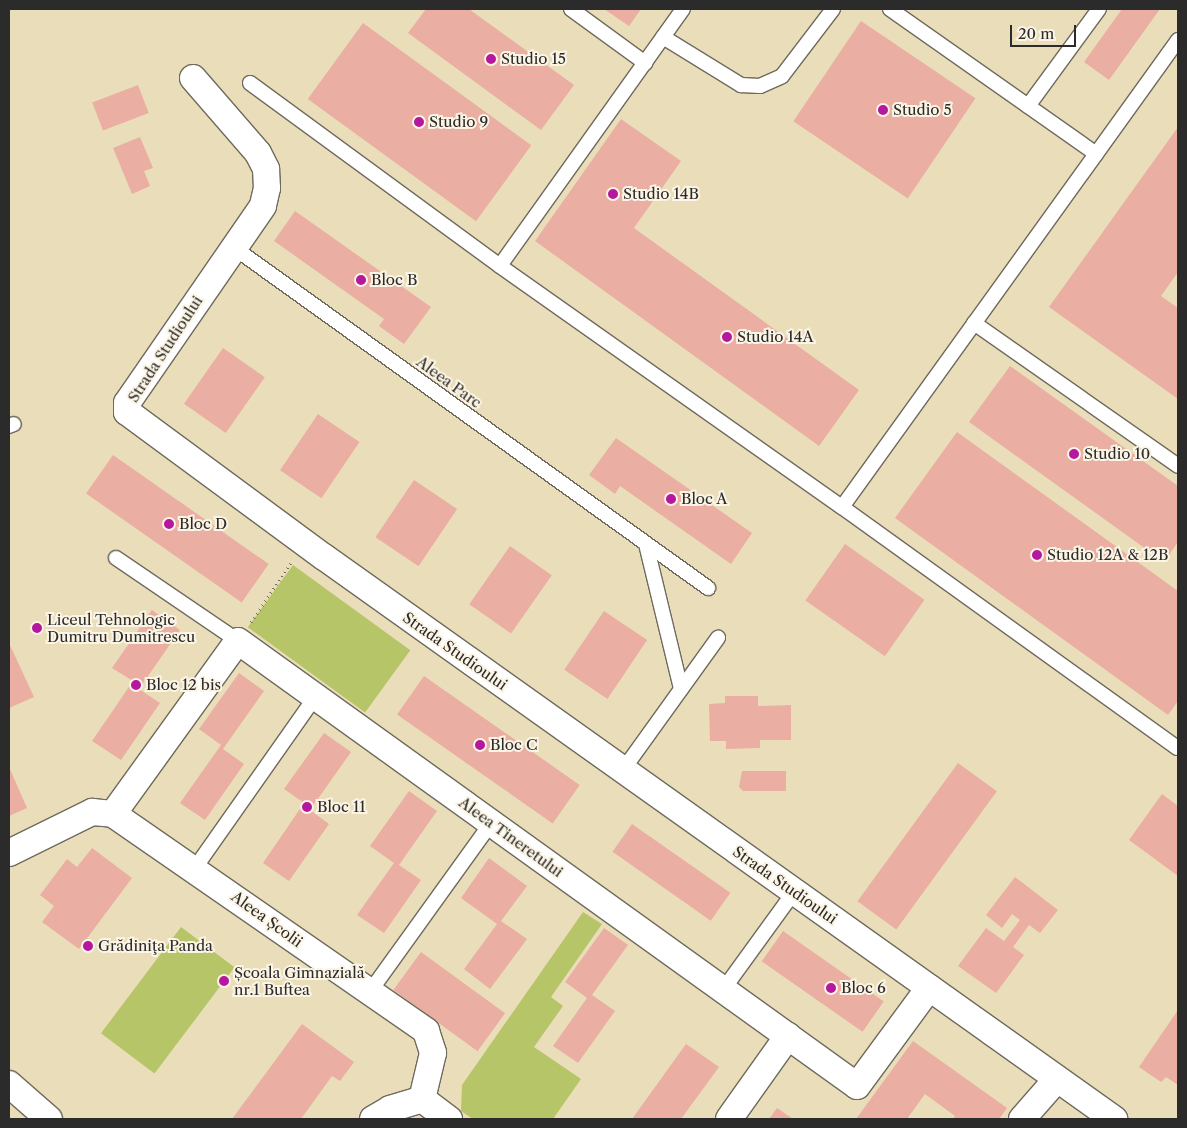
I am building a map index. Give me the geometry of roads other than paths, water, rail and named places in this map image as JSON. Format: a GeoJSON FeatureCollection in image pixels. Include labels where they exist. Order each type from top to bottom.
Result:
{"type":"FeatureCollection","features":[{"type":"Feature","properties":{"kind":"street","name":"Strada Studioului"},"geometry":{"type":"LineString","coordinates":[[193,78],[258,153],[266,169],[267,188],[263,206],[127,403],[127,412],[324,557],[1114,1119]]}},
{"type":"Feature","properties":{"kind":"street","name":"Aleea Tineretului"},"geometry":{"type":"LineString","coordinates":[[238,641],[857,1086],[928,988]]}},
{"type":"Feature","properties":{"kind":"street"},"geometry":{"type":"LineString","coordinates":[[9,853],[92,812],[113,814],[238,641]]}},
{"type":"Feature","properties":{"kind":"street","name":"Aleea Școlii"},"geometry":{"type":"LineString","coordinates":[[113,814],[195,868],[426,1031],[434,1053],[422,1099]]}},
{"type":"Feature","properties":{"kind":"street"},"geometry":{"type":"LineString","coordinates":[[729,1119],[788,1036]]}},
{"type":"Feature","properties":{"kind":"street"},"geometry":{"type":"LineString","coordinates":[[1022,1119],[1056,1079]]}},
{"type":"Feature","properties":{"kind":"street"},"geometry":{"type":"LineString","coordinates":[[9,1084],[49,1119]]}},
{"type":"Feature","properties":{"kind":"street"},"geometry":{"type":"LineString","coordinates":[[373,1119],[390,1109],[422,1099],[450,1119]]}},
{"type":"Feature","properties":{"kind":"lane"},"geometry":{"type":"LineString","coordinates":[[571,9],[645,62]]}},
{"type":"Feature","properties":{"kind":"lane"},"geometry":{"type":"LineString","coordinates":[[500,266],[683,9]]}},
{"type":"Feature","properties":{"kind":"lane"},"geometry":{"type":"LineString","coordinates":[[664,37],[741,85],[760,86],[782,76],[833,9]]}},
{"type":"Feature","properties":{"kind":"lane"},"geometry":{"type":"LineString","coordinates":[[890,9],[1096,154]]}},
{"type":"Feature","properties":{"kind":"lane"},"geometry":{"type":"LineString","coordinates":[[1028,106],[1099,9]]}},
{"type":"Feature","properties":{"kind":"lane"},"geometry":{"type":"LineString","coordinates":[[842,507],[1178,40]]}},
{"type":"Feature","properties":{"kind":"lane"},"geometry":{"type":"LineString","coordinates":[[250,83],[500,266],[842,507],[1178,748]]}},
{"type":"Feature","properties":{"kind":"lane","name":"Aleea Parc"},"geometry":{"type":"LineString","coordinates":[[233,247],[708,588]]}},
{"type":"Feature","properties":{"kind":"lane"},"geometry":{"type":"LineString","coordinates":[[974,324],[1178,466]]}},
{"type":"Feature","properties":{"kind":"lane"},"geometry":{"type":"LineString","coordinates":[[646,544],[682,689]]}},
{"type":"Feature","properties":{"kind":"lane"},"geometry":{"type":"LineString","coordinates":[[116,558],[238,641]]}},
{"type":"Feature","properties":{"kind":"lane"},"geometry":{"type":"LineString","coordinates":[[623,770],[718,638]]}},
{"type":"Feature","properties":{"kind":"lane"},"geometry":{"type":"LineString","coordinates":[[195,868],[315,697]]}},
{"type":"Feature","properties":{"kind":"lane"},"geometry":{"type":"LineString","coordinates":[[369,992],[490,823]]}},
{"type":"Feature","properties":{"kind":"lane"},"geometry":{"type":"LineString","coordinates":[[723,990],[794,892]]}},
{"type":"Feature","properties":{"kind":"place","name":"Studio 15"},"geometry":{"type":"Point","coordinates":[491,59]}},
{"type":"Feature","properties":{"kind":"place","name":"Studio 5"},"geometry":{"type":"Point","coordinates":[883,110]}},
{"type":"Feature","properties":{"kind":"place","name":"Studio 9"},"geometry":{"type":"Point","coordinates":[419,122]}},
{"type":"Feature","properties":{"kind":"place","name":"Studio 14B"},"geometry":{"type":"Point","coordinates":[613,194]}},
{"type":"Feature","properties":{"kind":"place","name":"Bloc B"},"geometry":{"type":"Point","coordinates":[361,280]}},
{"type":"Feature","properties":{"kind":"place","name":"Studio 14A"},"geometry":{"type":"Point","coordinates":[727,337]}},
{"type":"Feature","properties":{"kind":"place","name":"Studio 10"},"geometry":{"type":"Point","coordinates":[1074,454]}},
{"type":"Feature","properties":{"kind":"place","name":"Bloc A"},"geometry":{"type":"Point","coordinates":[671,499]}},
{"type":"Feature","properties":{"kind":"place","name":"Bloc D"},"geometry":{"type":"Point","coordinates":[169,524]}},
{"type":"Feature","properties":{"kind":"place","name":"Studio 12A & 12B"},"geometry":{"type":"Point","coordinates":[1037,555]}},
{"type":"Feature","properties":{"kind":"place","name":"Liceul Tehnologic Dumitru Dumitrescu"},"geometry":{"type":"Point","coordinates":[37,628]}},
{"type":"Feature","properties":{"kind":"place","name":"Bloc 12 bis"},"geometry":{"type":"Point","coordinates":[136,685]}},
{"type":"Feature","properties":{"kind":"place","name":"Bloc C"},"geometry":{"type":"Point","coordinates":[480,745]}},
{"type":"Feature","properties":{"kind":"place","name":"Bloc 11"},"geometry":{"type":"Point","coordinates":[307,807]}},
{"type":"Feature","properties":{"kind":"place","name":"Grădiniţa Panda"},"geometry":{"type":"Point","coordinates":[88,946]}},
{"type":"Feature","properties":{"kind":"place","name":"Școala Gimnazială nr.1 Buftea"},"geometry":{"type":"Point","coordinates":[224,981]}},
{"type":"Feature","properties":{"kind":"place","name":"Bloc 6"},"geometry":{"type":"Point","coordinates":[831,988]}}]}
